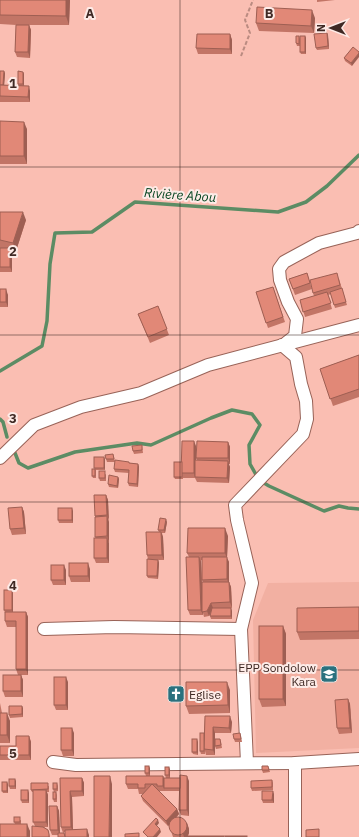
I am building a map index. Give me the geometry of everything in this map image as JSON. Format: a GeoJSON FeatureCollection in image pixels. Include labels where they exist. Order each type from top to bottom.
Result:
{"type":"FeatureCollection","features":[{"type":"Feature","properties":{"kind":"street"},"geometry":{"type":"LineString","coordinates":[[282,345],[296,336],[297,320],[288,302],[280,280],[279,269],[284,262],[318,242],[359,232]]}},
{"type":"Feature","properties":{"kind":"street"},"geometry":{"type":"LineString","coordinates":[[0,458],[34,425],[81,407],[141,392],[208,365],[359,325]]}},
{"type":"Feature","properties":{"kind":"street"},"geometry":{"type":"LineString","coordinates":[[247,763],[241,629],[252,583],[237,520],[235,505],[303,434],[307,419],[306,401],[296,357],[282,345]]}},
{"type":"Feature","properties":{"kind":"street"},"geometry":{"type":"LineString","coordinates":[[44,629],[114,627],[241,629]]}},
{"type":"Feature","properties":{"kind":"street"},"geometry":{"type":"LineString","coordinates":[[52,762],[76,765],[296,763],[359,759]]}},
{"type":"Feature","properties":{"kind":"street"},"geometry":{"type":"LineString","coordinates":[[295,837],[296,763]]}},
{"type":"Feature","properties":{"kind":"path"},"geometry":{"type":"LineString","coordinates":[[241,56],[250,33],[245,20],[253,0]]}},
{"type":"Feature","properties":{"kind":"shaded area"},"geometry":{"type":"Polygon","coordinates":[[[359,582],[359,748],[256,753],[253,620],[268,583],[359,582]]]}},
{"type":"Feature","properties":{"kind":"building"},"geometry":{"type":"Polygon","coordinates":[[[0,0],[66,0],[66,16],[0,15],[0,0]]]}},
{"type":"Feature","properties":{"kind":"building"},"geometry":{"type":"Polygon","coordinates":[[[257,7],[312,10],[311,26],[256,23],[257,7]]]}},
{"type":"Feature","properties":{"kind":"building"},"geometry":{"type":"Polygon","coordinates":[[[16,25],[29,25],[28,52],[15,52],[16,25]]]}},
{"type":"Feature","properties":{"kind":"building"},"geometry":{"type":"Polygon","coordinates":[[[327,33],[328,46],[316,48],[314,34],[327,33]]]}},
{"type":"Feature","properties":{"kind":"building"},"geometry":{"type":"Polygon","coordinates":[[[197,34],[230,34],[230,49],[196,48],[197,34]]]}},
{"type":"Feature","properties":{"kind":"building"},"geometry":{"type":"Polygon","coordinates":[[[296,36],[299,36],[299,44],[296,43],[296,36]]]}},
{"type":"Feature","properties":{"kind":"building"},"geometry":{"type":"Polygon","coordinates":[[[300,36],[305,36],[305,52],[300,52],[300,36]]]}},
{"type":"Feature","properties":{"kind":"building"},"geometry":{"type":"Polygon","coordinates":[[[353,47],[359,53],[351,63],[344,58],[353,47]]]}},
{"type":"Feature","properties":{"kind":"building"},"geometry":{"type":"Polygon","coordinates":[[[0,71],[4,71],[3,85],[0,85],[0,71]]]}},
{"type":"Feature","properties":{"kind":"building"},"geometry":{"type":"Polygon","coordinates":[[[18,71],[23,72],[23,84],[18,84],[18,71]]]}},
{"type":"Feature","properties":{"kind":"building"},"geometry":{"type":"Polygon","coordinates":[[[0,85],[29,86],[28,97],[0,96],[0,85]]]}},
{"type":"Feature","properties":{"kind":"building"},"geometry":{"type":"Polygon","coordinates":[[[0,121],[24,122],[24,156],[0,156],[0,121]]]}},
{"type":"Feature","properties":{"kind":"building"},"geometry":{"type":"Polygon","coordinates":[[[0,212],[23,212],[13,243],[0,240],[0,212]]]}},
{"type":"Feature","properties":{"kind":"building"},"geometry":{"type":"Polygon","coordinates":[[[0,248],[10,248],[10,267],[0,267],[0,248]]]}},
{"type":"Feature","properties":{"kind":"building"},"geometry":{"type":"Polygon","coordinates":[[[307,273],[310,283],[293,289],[289,279],[307,273]]]}},
{"type":"Feature","properties":{"kind":"building"},"geometry":{"type":"Polygon","coordinates":[[[337,273],[340,285],[313,293],[310,280],[337,273]]]}},
{"type":"Feature","properties":{"kind":"building"},"geometry":{"type":"Polygon","coordinates":[[[273,287],[283,317],[266,323],[256,292],[273,287]]]}},
{"type":"Feature","properties":{"kind":"building"},"geometry":{"type":"Polygon","coordinates":[[[342,288],[346,302],[334,305],[330,292],[342,288]]]}},
{"type":"Feature","properties":{"kind":"building"},"geometry":{"type":"Polygon","coordinates":[[[0,289],[6,289],[6,302],[0,302],[0,289]]]}},
{"type":"Feature","properties":{"kind":"building"},"geometry":{"type":"Polygon","coordinates":[[[327,292],[331,303],[303,312],[300,300],[327,292]]]}},
{"type":"Feature","properties":{"kind":"building"},"geometry":{"type":"Polygon","coordinates":[[[158,306],[167,329],[148,337],[138,314],[158,306]]]}},
{"type":"Feature","properties":{"kind":"building"},"geometry":{"type":"Polygon","coordinates":[[[359,355],[359,389],[330,399],[320,369],[359,355]]]}},
{"type":"Feature","properties":{"kind":"building"},"geometry":{"type":"Polygon","coordinates":[[[182,441],[194,441],[194,473],[181,473],[182,441]]]}},
{"type":"Feature","properties":{"kind":"building"},"geometry":{"type":"Polygon","coordinates":[[[197,441],[228,442],[228,458],[196,458],[197,441]]]}},
{"type":"Feature","properties":{"kind":"building"},"geometry":{"type":"Polygon","coordinates":[[[142,445],[142,450],[133,451],[132,446],[142,445]]]}},
{"type":"Feature","properties":{"kind":"building"},"geometry":{"type":"Polygon","coordinates":[[[113,454],[114,459],[106,459],[105,455],[113,454]]]}},
{"type":"Feature","properties":{"kind":"building"},"geometry":{"type":"Polygon","coordinates":[[[94,457],[104,457],[104,468],[94,468],[94,457]]]}},
{"type":"Feature","properties":{"kind":"building"},"geometry":{"type":"Polygon","coordinates":[[[115,460],[138,464],[137,484],[128,483],[129,470],[114,469],[115,460]]]}},
{"type":"Feature","properties":{"kind":"building"},"geometry":{"type":"Polygon","coordinates":[[[195,460],[228,461],[227,478],[195,477],[195,460]]]}},
{"type":"Feature","properties":{"kind":"building"},"geometry":{"type":"Polygon","coordinates":[[[174,462],[182,462],[182,477],[174,477],[174,462]]]}},
{"type":"Feature","properties":{"kind":"building"},"geometry":{"type":"Polygon","coordinates":[[[92,469],[95,469],[95,476],[92,476],[92,469]]]}},
{"type":"Feature","properties":{"kind":"building"},"geometry":{"type":"Polygon","coordinates":[[[99,471],[105,471],[105,478],[99,478],[99,471]]]}},
{"type":"Feature","properties":{"kind":"building"},"geometry":{"type":"Polygon","coordinates":[[[109,475],[118,477],[117,486],[108,484],[109,475]]]}},
{"type":"Feature","properties":{"kind":"building"},"geometry":{"type":"Polygon","coordinates":[[[94,495],[106,495],[107,515],[95,516],[94,495]]]}},
{"type":"Feature","properties":{"kind":"building"},"geometry":{"type":"Polygon","coordinates":[[[22,507],[24,528],[10,529],[8,508],[22,507]]]}},
{"type":"Feature","properties":{"kind":"building"},"geometry":{"type":"Polygon","coordinates":[[[58,508],[72,508],[72,520],[58,520],[58,508]]]}},
{"type":"Feature","properties":{"kind":"building"},"geometry":{"type":"Polygon","coordinates":[[[107,516],[107,536],[95,537],[95,517],[107,516]]]}},
{"type":"Feature","properties":{"kind":"building"},"geometry":{"type":"Polygon","coordinates":[[[160,518],[166,519],[164,530],[158,530],[160,518]]]}},
{"type":"Feature","properties":{"kind":"building"},"geometry":{"type":"Polygon","coordinates":[[[188,528],[225,528],[225,553],[187,553],[188,528]]]}},
{"type":"Feature","properties":{"kind":"building"},"geometry":{"type":"Polygon","coordinates":[[[146,532],[161,532],[162,555],[147,555],[146,532]]]}},
{"type":"Feature","properties":{"kind":"building"},"geometry":{"type":"Polygon","coordinates":[[[94,538],[107,538],[107,558],[94,558],[94,538]]]}},
{"type":"Feature","properties":{"kind":"building"},"geometry":{"type":"Polygon","coordinates":[[[186,557],[199,557],[201,610],[188,610],[186,557]]]}},
{"type":"Feature","properties":{"kind":"building"},"geometry":{"type":"Polygon","coordinates":[[[202,557],[227,557],[227,579],[202,580],[202,557]]]}},
{"type":"Feature","properties":{"kind":"building"},"geometry":{"type":"Polygon","coordinates":[[[147,559],[158,560],[157,576],[147,576],[147,559]]]}},
{"type":"Feature","properties":{"kind":"building"},"geometry":{"type":"Polygon","coordinates":[[[69,563],[88,563],[88,576],[69,576],[69,563]]]}},
{"type":"Feature","properties":{"kind":"building"},"geometry":{"type":"Polygon","coordinates":[[[51,565],[64,565],[64,580],[51,580],[51,565]]]}},
{"type":"Feature","properties":{"kind":"building"},"geometry":{"type":"Polygon","coordinates":[[[202,582],[229,582],[230,602],[211,603],[207,611],[202,612],[202,582]]]}},
{"type":"Feature","properties":{"kind":"building"},"geometry":{"type":"Polygon","coordinates":[[[4,590],[12,590],[12,610],[4,610],[4,590]]]}},
{"type":"Feature","properties":{"kind":"building"},"geometry":{"type":"Polygon","coordinates":[[[359,607],[359,631],[297,632],[297,608],[359,607]]]}},
{"type":"Feature","properties":{"kind":"building"},"geometry":{"type":"Polygon","coordinates":[[[212,608],[231,608],[231,616],[210,616],[212,608]]]}},
{"type":"Feature","properties":{"kind":"building"},"geometry":{"type":"Polygon","coordinates":[[[5,612],[26,612],[26,669],[16,669],[16,621],[5,621],[5,612]]]}},
{"type":"Feature","properties":{"kind":"building"},"geometry":{"type":"Polygon","coordinates":[[[259,626],[283,626],[283,699],[259,699],[259,626]]]}},
{"type":"Feature","properties":{"kind":"building"},"geometry":{"type":"Polygon","coordinates":[[[3,675],[21,675],[21,691],[3,691],[3,675]]]}},
{"type":"Feature","properties":{"kind":"building"},"geometry":{"type":"Polygon","coordinates":[[[54,677],[66,677],[66,705],[54,705],[54,677]]]}},
{"type":"Feature","properties":{"kind":"building"},"geometry":{"type":"Polygon","coordinates":[[[186,682],[227,682],[228,705],[186,706],[186,682]]]}},
{"type":"Feature","properties":{"kind":"building"},"geometry":{"type":"Polygon","coordinates":[[[348,699],[350,728],[337,728],[335,700],[348,699]]]}},
{"type":"Feature","properties":{"kind":"building"},"geometry":{"type":"Polygon","coordinates":[[[9,706],[22,706],[22,714],[9,715],[9,706]]]}},
{"type":"Feature","properties":{"kind":"building"},"geometry":{"type":"Polygon","coordinates":[[[0,713],[7,713],[7,735],[0,735],[0,713]]]}},
{"type":"Feature","properties":{"kind":"building"},"geometry":{"type":"Polygon","coordinates":[[[205,716],[230,716],[229,728],[213,727],[213,750],[204,749],[205,716]]]}},
{"type":"Feature","properties":{"kind":"building"},"geometry":{"type":"Polygon","coordinates":[[[61,728],[72,728],[72,750],[61,750],[61,728]]]}},
{"type":"Feature","properties":{"kind":"building"},"geometry":{"type":"Polygon","coordinates":[[[200,733],[204,733],[204,751],[200,751],[200,733]]]}},
{"type":"Feature","properties":{"kind":"building"},"geometry":{"type":"Polygon","coordinates":[[[240,733],[241,739],[234,739],[233,734],[240,733]]]}},
{"type":"Feature","properties":{"kind":"building"},"geometry":{"type":"Polygon","coordinates":[[[16,736],[29,736],[29,755],[0,755],[0,746],[16,746],[16,736]]]}},
{"type":"Feature","properties":{"kind":"building"},"geometry":{"type":"Polygon","coordinates":[[[192,739],[197,739],[197,752],[192,752],[192,739]]]}},
{"type":"Feature","properties":{"kind":"building"},"geometry":{"type":"Polygon","coordinates":[[[215,739],[220,739],[221,745],[215,746],[215,739]]]}},
{"type":"Feature","properties":{"kind":"building"},"geometry":{"type":"Polygon","coordinates":[[[145,766],[149,766],[149,773],[145,773],[145,766]]]}},
{"type":"Feature","properties":{"kind":"building"},"geometry":{"type":"Polygon","coordinates":[[[262,766],[268,766],[269,770],[262,770],[262,766]]]}},
{"type":"Feature","properties":{"kind":"building"},"geometry":{"type":"Polygon","coordinates":[[[165,767],[169,767],[169,775],[165,775],[165,767]]]}},
{"type":"Feature","properties":{"kind":"building"},"geometry":{"type":"Polygon","coordinates":[[[180,775],[187,776],[187,810],[179,810],[180,775]]]}},
{"type":"Feature","properties":{"kind":"building"},"geometry":{"type":"Polygon","coordinates":[[[94,776],[110,776],[109,837],[94,837],[94,776]]]}},
{"type":"Feature","properties":{"kind":"building"},"geometry":{"type":"Polygon","coordinates":[[[126,776],[163,776],[163,786],[157,786],[157,784],[145,784],[145,788],[138,788],[138,784],[126,784],[126,776]]]}},
{"type":"Feature","properties":{"kind":"building"},"geometry":{"type":"Polygon","coordinates":[[[60,778],[82,778],[82,791],[70,791],[71,827],[61,827],[60,778]]]}},
{"type":"Feature","properties":{"kind":"building"},"geometry":{"type":"Polygon","coordinates":[[[164,778],[180,778],[180,788],[164,788],[164,778]]]}},
{"type":"Feature","properties":{"kind":"building"},"geometry":{"type":"Polygon","coordinates":[[[9,779],[15,779],[15,786],[9,786],[9,779]]]}},
{"type":"Feature","properties":{"kind":"building"},"geometry":{"type":"Polygon","coordinates":[[[272,780],[272,787],[251,788],[251,781],[272,780]]]}},
{"type":"Feature","properties":{"kind":"building"},"geometry":{"type":"Polygon","coordinates":[[[2,782],[7,782],[7,791],[2,791],[2,782]]]}},
{"type":"Feature","properties":{"kind":"building"},"geometry":{"type":"Polygon","coordinates":[[[31,783],[48,783],[48,789],[31,790],[31,783]]]}},
{"type":"Feature","properties":{"kind":"building"},"geometry":{"type":"Polygon","coordinates":[[[53,783],[57,783],[57,789],[53,789],[53,783]]]}},
{"type":"Feature","properties":{"kind":"building"},"geometry":{"type":"Polygon","coordinates":[[[152,784],[177,809],[166,821],[141,796],[152,784]]]}},
{"type":"Feature","properties":{"kind":"building"},"geometry":{"type":"Polygon","coordinates":[[[21,790],[28,790],[28,800],[21,800],[21,790]]]}},
{"type":"Feature","properties":{"kind":"building"},"geometry":{"type":"Polygon","coordinates":[[[33,790],[46,790],[46,822],[33,822],[33,790]]]}},
{"type":"Feature","properties":{"kind":"building"},"geometry":{"type":"Polygon","coordinates":[[[262,791],[273,791],[272,800],[262,800],[262,791]]]}},
{"type":"Feature","properties":{"kind":"building"},"geometry":{"type":"Polygon","coordinates":[[[53,792],[56,792],[56,799],[53,799],[53,792]]]}},
{"type":"Feature","properties":{"kind":"building"},"geometry":{"type":"Polygon","coordinates":[[[49,806],[57,806],[58,830],[50,830],[49,806]]]}},
{"type":"Feature","properties":{"kind":"building"},"geometry":{"type":"Polygon","coordinates":[[[14,817],[20,817],[20,822],[14,822],[14,817]]]}},
{"type":"Feature","properties":{"kind":"building"},"geometry":{"type":"Polygon","coordinates":[[[178,817],[184,820],[187,826],[184,832],[178,835],[172,832],[169,826],[172,820],[178,817]]]}},
{"type":"Feature","properties":{"kind":"building"},"geometry":{"type":"Polygon","coordinates":[[[156,818],[158,820],[155,824],[160,829],[153,837],[148,837],[143,832],[156,818]]]}},
{"type":"Feature","properties":{"kind":"building"},"geometry":{"type":"Polygon","coordinates":[[[0,824],[27,824],[27,837],[0,837],[0,824]]]}},
{"type":"Feature","properties":{"kind":"building"},"geometry":{"type":"Polygon","coordinates":[[[32,826],[43,827],[48,830],[49,837],[32,837],[32,826]]]}},
{"type":"Feature","properties":{"kind":"building"},"geometry":{"type":"Polygon","coordinates":[[[87,829],[87,837],[65,837],[65,830],[87,829]]]}},
{"type":"Feature","properties":{"kind":"building"},"geometry":{"type":"Polygon","coordinates":[[[319,829],[319,837],[306,837],[306,830],[319,829]]]}},
{"type":"Feature","properties":{"kind":"building"},"geometry":{"type":"Polygon","coordinates":[[[58,833],[64,833],[65,837],[58,837],[58,833]]]}},
{"type":"Feature","properties":{"kind":"building"},"geometry":{"type":"Polygon","coordinates":[[[139,833],[139,837],[125,837],[125,834],[139,833]]]}},
{"type":"Feature","properties":{"kind":"building"},"geometry":{"type":"Polygon","coordinates":[[[224,836],[224,837],[187,837],[224,836]]]}},
{"type":"Feature","properties":{"kind":"building"},"geometry":{"type":"Polygon","coordinates":[[[247,836],[247,837],[225,837],[247,836]]]}},
{"type":"Feature","properties":{"kind":"waterway","name":"Rivière Abou"},"geometry":{"type":"LineString","coordinates":[[0,371],[42,346],[47,321],[50,264],[55,233],[92,232],[135,202],[278,212],[306,202],[327,186],[359,155]]}},
{"type":"Feature","properties":{"kind":"waterway"},"geometry":{"type":"LineString","coordinates":[[15,453],[19,463],[28,468],[75,452],[137,443],[151,445],[232,410],[252,414],[260,425],[249,445],[250,464],[259,480],[324,511],[339,506],[359,509]]}},
{"type":"Feature","properties":{"kind":"waterway"},"geometry":{"type":"LineString","coordinates":[[0,419],[3,422],[7,437]]}},
{"type":"Feature","properties":{"kind":"place","name":"EPP Sondolow Kara"},"geometry":{"type":"Point","coordinates":[329,674]}},
{"type":"Feature","properties":{"kind":"place","name":"Eglise"},"geometry":{"type":"Point","coordinates":[176,694]}}]}
